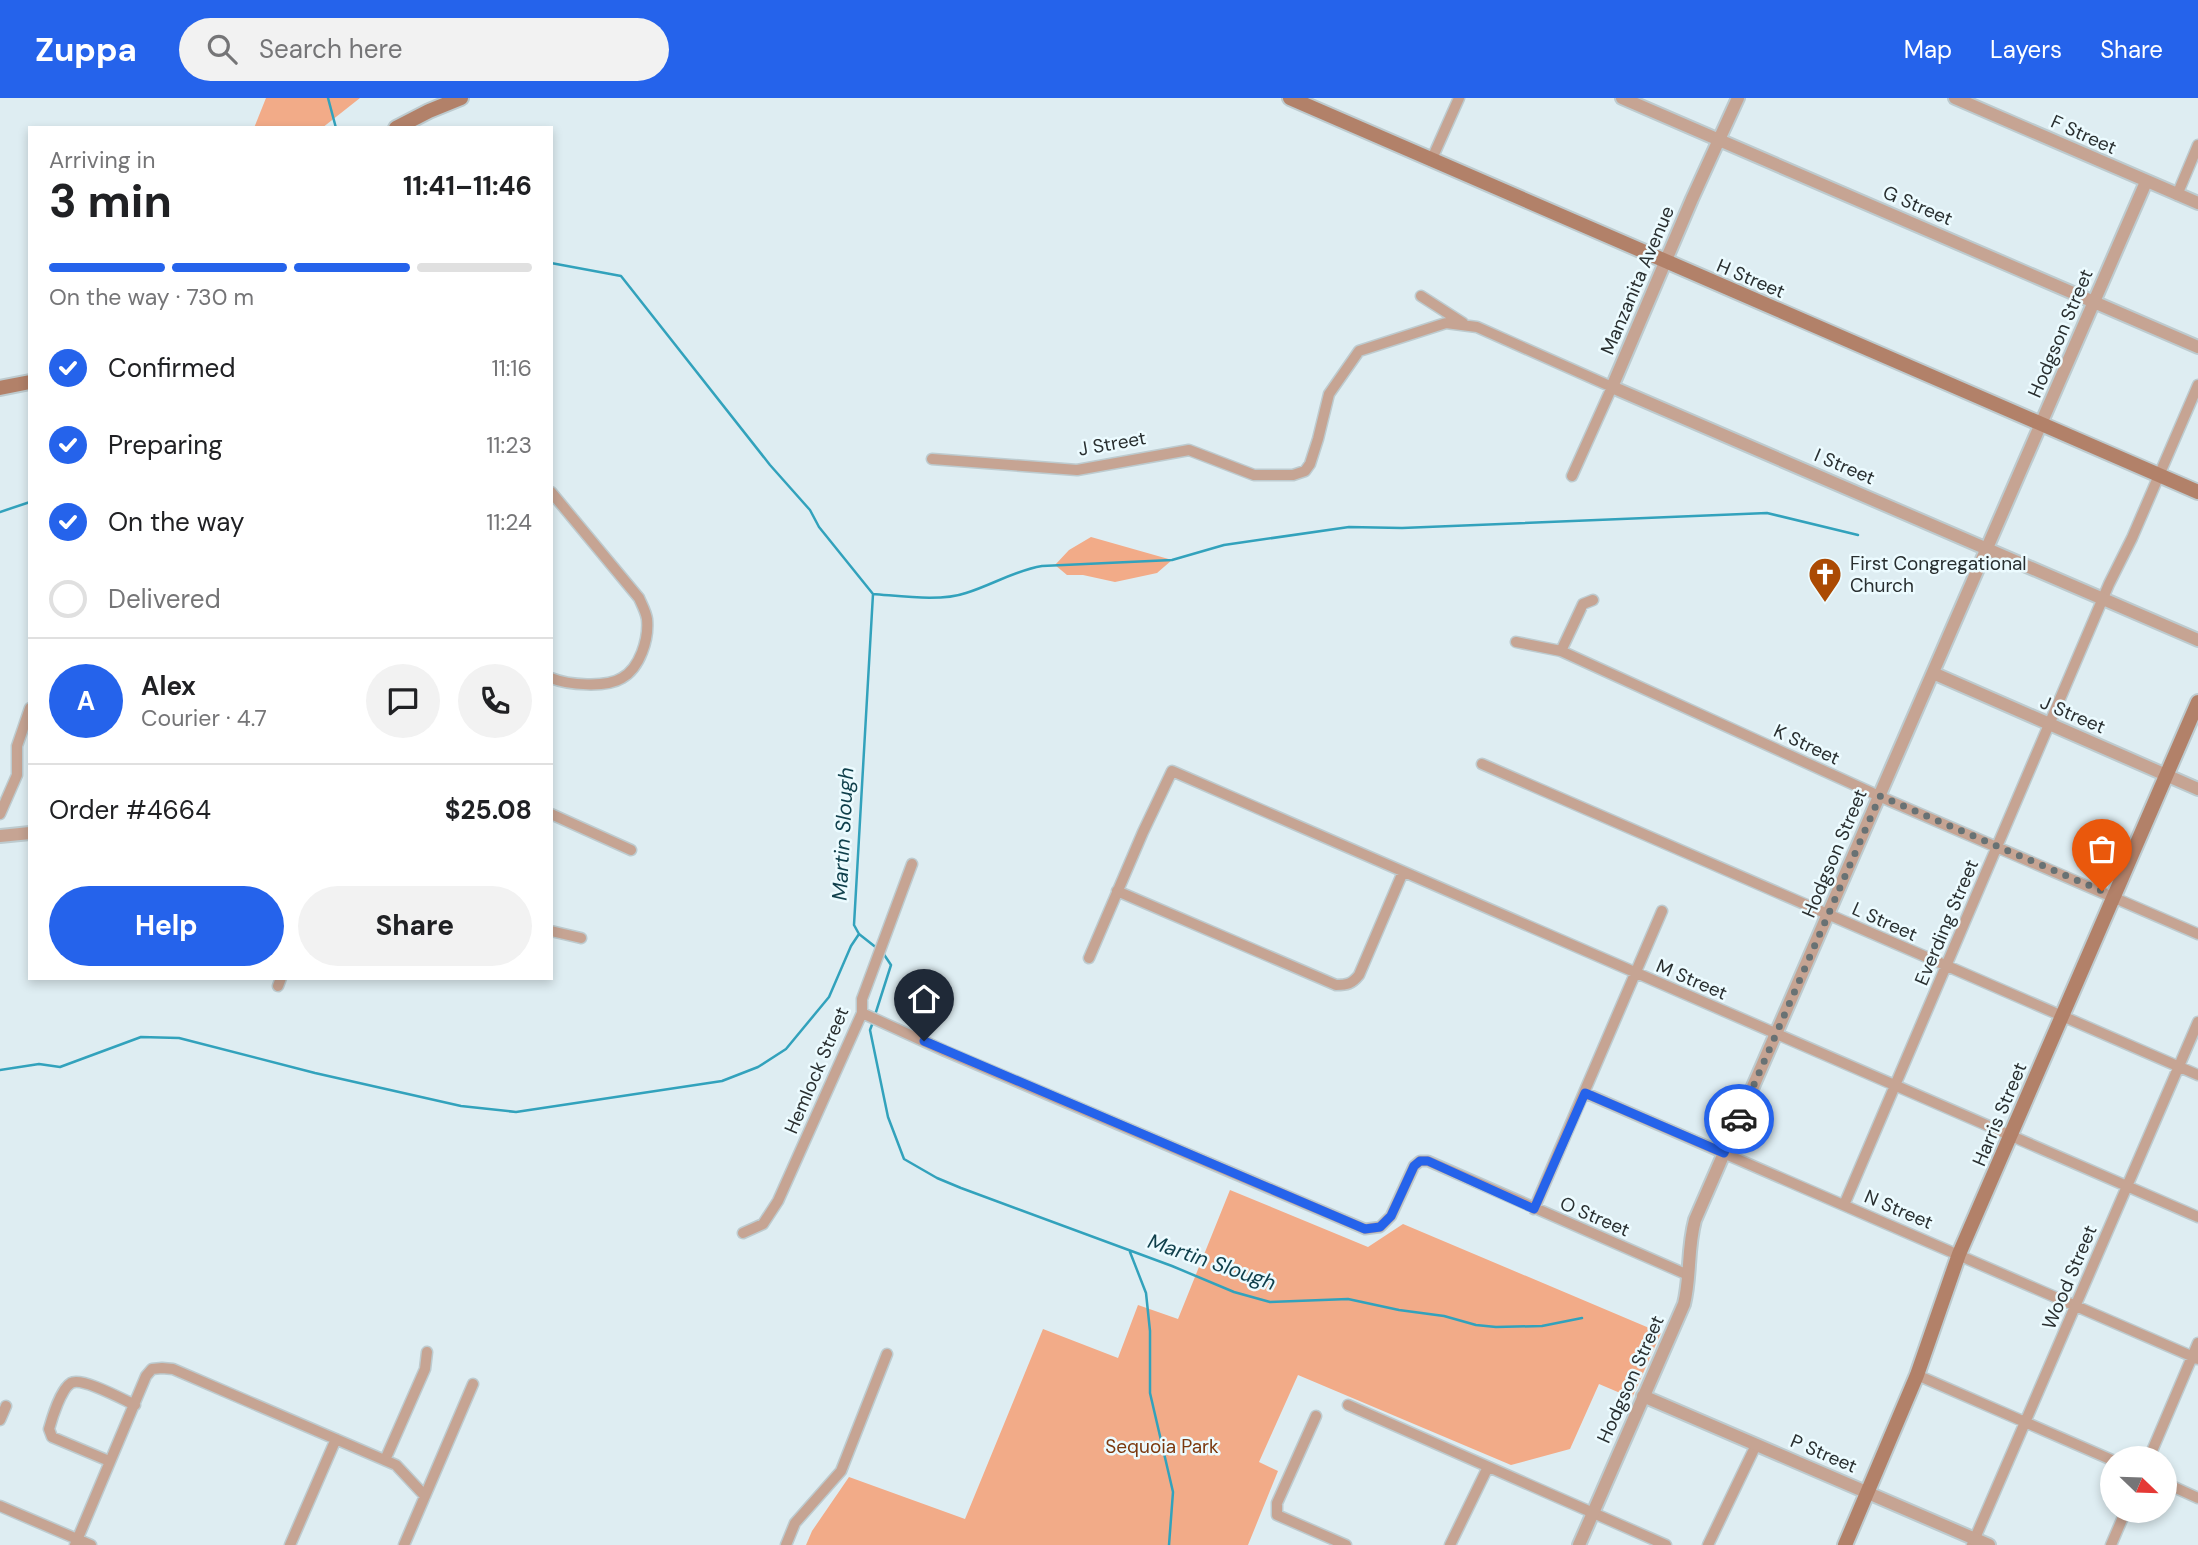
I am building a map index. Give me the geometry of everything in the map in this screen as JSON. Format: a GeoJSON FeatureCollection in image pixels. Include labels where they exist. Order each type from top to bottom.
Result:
{"type":"FeatureCollection","features":[{"type":"Feature","properties":{"kind":"main road"},"geometry":{"type":"LineString","coordinates":[[400,126],[461,98]]}},
{"type":"Feature","properties":{"kind":"main road","name":"H Street"},"geometry":{"type":"LineString","coordinates":[[1290,98],[2198,492]]}},
{"type":"Feature","properties":{"kind":"main road"},"geometry":{"type":"LineString","coordinates":[[0,388],[28,383]]}},
{"type":"Feature","properties":{"kind":"main road","name":"Harris Street"},"geometry":{"type":"LineString","coordinates":[[1845,1545],[1917,1375],[1959,1254],[2198,702]]}},
{"type":"Feature","properties":{"kind":"street"},"geometry":{"type":"LineString","coordinates":[[1431,161],[1459,98]]}},
{"type":"Feature","properties":{"kind":"street","name":"G Street"},"geometry":{"type":"LineString","coordinates":[[1622,98],[2198,347]]}},
{"type":"Feature","properties":{"kind":"street","name":"Manzanita Avenue"},"geometry":{"type":"LineString","coordinates":[[1572,476],[1738,98]]}},
{"type":"Feature","properties":{"kind":"street","name":"F Street"},"geometry":{"type":"LineString","coordinates":[[1955,98],[2198,203]]}},
{"type":"Feature","properties":{"kind":"street"},"geometry":{"type":"LineString","coordinates":[[2177,194],[2198,145]]}},
{"type":"Feature","properties":{"kind":"street","name":"Hodgson Street"},"geometry":{"type":"LineString","coordinates":[[1579,1545],[1684,1304],[1690,1240],[1695,1220],[2146,182]]}},
{"type":"Feature","properties":{"kind":"street"},"geometry":{"type":"LineString","coordinates":[[1421,296],[1463,324]]}},
{"type":"Feature","properties":{"kind":"street","name":"J Street"},"geometry":{"type":"LineString","coordinates":[[932,459],[1077,470],[1189,450],[1254,475],[1293,475],[1305,471],[1310,464],[1329,394],[1359,351],[1446,323],[1463,324]]}},
{"type":"Feature","properties":{"kind":"street","name":"I Street"},"geometry":{"type":"LineString","coordinates":[[1463,324],[1477,327],[2198,640]]}},
{"type":"Feature","properties":{"kind":"street","name":"Everding Street"},"geometry":{"type":"LineString","coordinates":[[1844,1205],[2103,598],[2198,385]]}},
{"type":"Feature","properties":{"kind":"street"},"geometry":{"type":"LineString","coordinates":[[553,494],[639,598],[645,611],[647,626],[639,657],[622,678],[611,683],[574,684],[553,679]]}},
{"type":"Feature","properties":{"kind":"street"},"geometry":{"type":"LineString","coordinates":[[1561,651],[1583,604],[1593,600]]}},
{"type":"Feature","properties":{"kind":"street","name":"K Street"},"geometry":{"type":"LineString","coordinates":[[1516,642],[1561,651],[1880,796],[2198,934]]}},
{"type":"Feature","properties":{"kind":"street","name":"J Street"},"geometry":{"type":"LineString","coordinates":[[1933,673],[2198,789]]}},
{"type":"Feature","properties":{"kind":"street"},"geometry":{"type":"LineString","coordinates":[[0,814],[18,775],[17,746],[28,714]]}},
{"type":"Feature","properties":{"kind":"street","name":"L Street"},"geometry":{"type":"LineString","coordinates":[[1482,764],[2198,1075]]}},
{"type":"Feature","properties":{"kind":"street","name":"M Street"},"geometry":{"type":"LineString","coordinates":[[1117,891],[1172,772],[2198,1217]]}},
{"type":"Feature","properties":{"kind":"street"},"geometry":{"type":"LineString","coordinates":[[553,815],[631,850]]}},
{"type":"Feature","properties":{"kind":"street"},"geometry":{"type":"LineString","coordinates":[[0,836],[28,833]]}},
{"type":"Feature","properties":{"kind":"street","name":"Hemlock Street"},"geometry":{"type":"LineString","coordinates":[[743,1233],[763,1224],[778,1201],[862,1013],[862,999],[912,864]]}},
{"type":"Feature","properties":{"kind":"street"},"geometry":{"type":"LineString","coordinates":[[1089,958],[1117,891],[1336,985],[1353,983],[1403,872]]}},
{"type":"Feature","properties":{"kind":"street"},"geometry":{"type":"LineString","coordinates":[[1534,1209],[1662,911]]}},
{"type":"Feature","properties":{"kind":"street"},"geometry":{"type":"LineString","coordinates":[[553,932],[581,938]]}},
{"type":"Feature","properties":{"kind":"street","name":"O Street"},"geometry":{"type":"LineString","coordinates":[[862,1013],[944,1051],[1365,1229],[1380,1227],[1391,1216],[1414,1166],[1420,1161],[1428,1161],[1688,1275]]}},
{"type":"Feature","properties":{"kind":"street","name":"Wood Street"},"geometry":{"type":"LineString","coordinates":[[1973,1542],[2198,1022]]}},
{"type":"Feature","properties":{"kind":"street","name":"N Street"},"geometry":{"type":"LineString","coordinates":[[1585,1093],[2195,1358]]}},
{"type":"Feature","properties":{"kind":"street"},"geometry":{"type":"LineString","coordinates":[[2155,1446],[2195,1358],[2198,1343]]}},
{"type":"Feature","properties":{"kind":"street"},"geometry":{"type":"LineString","coordinates":[[385,1460],[425,1369],[427,1352]]}},
{"type":"Feature","properties":{"kind":"street"},"geometry":{"type":"LineString","coordinates":[[786,1545],[795,1523],[841,1471],[887,1354]]}},
{"type":"Feature","properties":{"kind":"street"},"geometry":{"type":"LineString","coordinates":[[76,1542],[146,1376],[152,1369],[173,1369],[396,1465],[425,1496]]}},
{"type":"Feature","properties":{"kind":"street"},"geometry":{"type":"LineString","coordinates":[[1917,1375],[2100,1455]]}},
{"type":"Feature","properties":{"kind":"street"},"geometry":{"type":"LineString","coordinates":[[109,1461],[52,1437],[49,1429],[56,1408],[68,1385],[74,1382],[86,1383],[135,1405]]}},
{"type":"Feature","properties":{"kind":"street"},"geometry":{"type":"LineString","coordinates":[[404,1545],[472,1384]]}},
{"type":"Feature","properties":{"kind":"street","name":"P Street"},"geometry":{"type":"LineString","coordinates":[[1643,1396],[1973,1542],[1989,1545]]}},
{"type":"Feature","properties":{"kind":"street"},"geometry":{"type":"LineString","coordinates":[[1348,1405],[1666,1545]]}},
{"type":"Feature","properties":{"kind":"street"},"geometry":{"type":"LineString","coordinates":[[0,1420],[6,1406]]}},
{"type":"Feature","properties":{"kind":"street"},"geometry":{"type":"LineString","coordinates":[[1316,1416],[1277,1503],[1277,1515],[1346,1545]]}},
{"type":"Feature","properties":{"kind":"street"},"geometry":{"type":"LineString","coordinates":[[290,1545],[336,1439]]}},
{"type":"Feature","properties":{"kind":"street"},"geometry":{"type":"LineString","coordinates":[[1708,1545],[1756,1445]]}},
{"type":"Feature","properties":{"kind":"street"},"geometry":{"type":"LineString","coordinates":[[1450,1545],[1488,1467]]}},
{"type":"Feature","properties":{"kind":"street"},"geometry":{"type":"LineString","coordinates":[[2177,1488],[2198,1497]]}},
{"type":"Feature","properties":{"kind":"street"},"geometry":{"type":"LineString","coordinates":[[0,1506],[76,1542],[91,1545]]}},
{"type":"Feature","properties":{"kind":"street"},"geometry":{"type":"LineString","coordinates":[[2111,1545],[2120,1523]]}},
{"type":"Feature","properties":{"kind":"green space"},"geometry":{"type":"Polygon","coordinates":[[[266,98],[360,98],[325,126],[255,126],[266,98]]]}},
{"type":"Feature","properties":{"kind":"green space"},"geometry":{"type":"Polygon","coordinates":[[[1091,537],[1172,560],[1157,573],[1115,582],[1083,575],[1067,575],[1055,565],[1069,550],[1091,537]]]}},
{"type":"Feature","properties":{"kind":"green space","name":"Sequoia Park"},"geometry":{"type":"Polygon","coordinates":[[[1230,1190],[1368,1247],[1403,1224],[1661,1333],[1632,1398],[1599,1384],[1570,1449],[1511,1465],[1298,1375],[1259,1462],[1278,1471],[1248,1545],[806,1545],[812,1531],[849,1477],[965,1519],[1043,1329],[1118,1358],[1138,1305],[1178,1319],[1230,1190]]]}},
{"type":"Feature","properties":{"kind":"waterway","name":"Martin Slough"},"geometry":{"type":"LineString","coordinates":[[328,98],[335,126]]}},
{"type":"Feature","properties":{"kind":"waterway","name":"Martin Slough"},"geometry":{"type":"LineString","coordinates":[[553,263],[621,276],[770,465],[810,510],[819,527],[873,594],[854,925],[859,934],[878,949]]}},
{"type":"Feature","properties":{"kind":"waterway"},"geometry":{"type":"LineString","coordinates":[[0,512],[28,503]]}},
{"type":"Feature","properties":{"kind":"waterway"},"geometry":{"type":"LineString","coordinates":[[873,594],[920,598],[956,596],[1042,566],[1172,560],[1224,545],[1349,527],[1402,528],[1767,513],[1858,535]]}},
{"type":"Feature","properties":{"kind":"waterway"},"geometry":{"type":"LineString","coordinates":[[0,1070],[39,1064],[60,1067],[141,1037],[179,1038],[315,1073],[461,1106],[516,1112],[722,1081],[758,1067],[786,1049],[829,997],[859,934]]}},
{"type":"Feature","properties":{"kind":"waterway","name":"Martin Slough"},"geometry":{"type":"LineString","coordinates":[[875,1015],[891,965],[883,953]]}},
{"type":"Feature","properties":{"kind":"waterway","name":"Martin Slough"},"geometry":{"type":"LineString","coordinates":[[873,1022],[870,1030],[888,1117],[904,1159],[937,1178],[1234,1292],[1270,1302],[1348,1299],[1496,1327],[1542,1326],[1582,1318]]}},
{"type":"Feature","properties":{"kind":"waterway"},"geometry":{"type":"LineString","coordinates":[[1130,1252],[1146,1293],[1150,1331],[1150,1393],[1173,1492],[1169,1545]]}},
{"type":"Feature","properties":{"kind":"way so far"},"geometry":{"type":"LineString","coordinates":[[1739,1119],[1880,796],[2102,891]]}},
{"type":"Feature","properties":{"kind":"place","name":"First Congregational Church"},"geometry":{"type":"Point","coordinates":[1825,604]}},
{"type":"Feature","properties":{"kind":"route"},"geometry":{"type":"LineString","coordinates":[[924,1041],[1365,1229],[1380,1227],[1391,1216],[1414,1166],[1420,1161],[1428,1161],[1534,1209],[1585,1093],[1724,1153],[1739,1119]]}}]}
